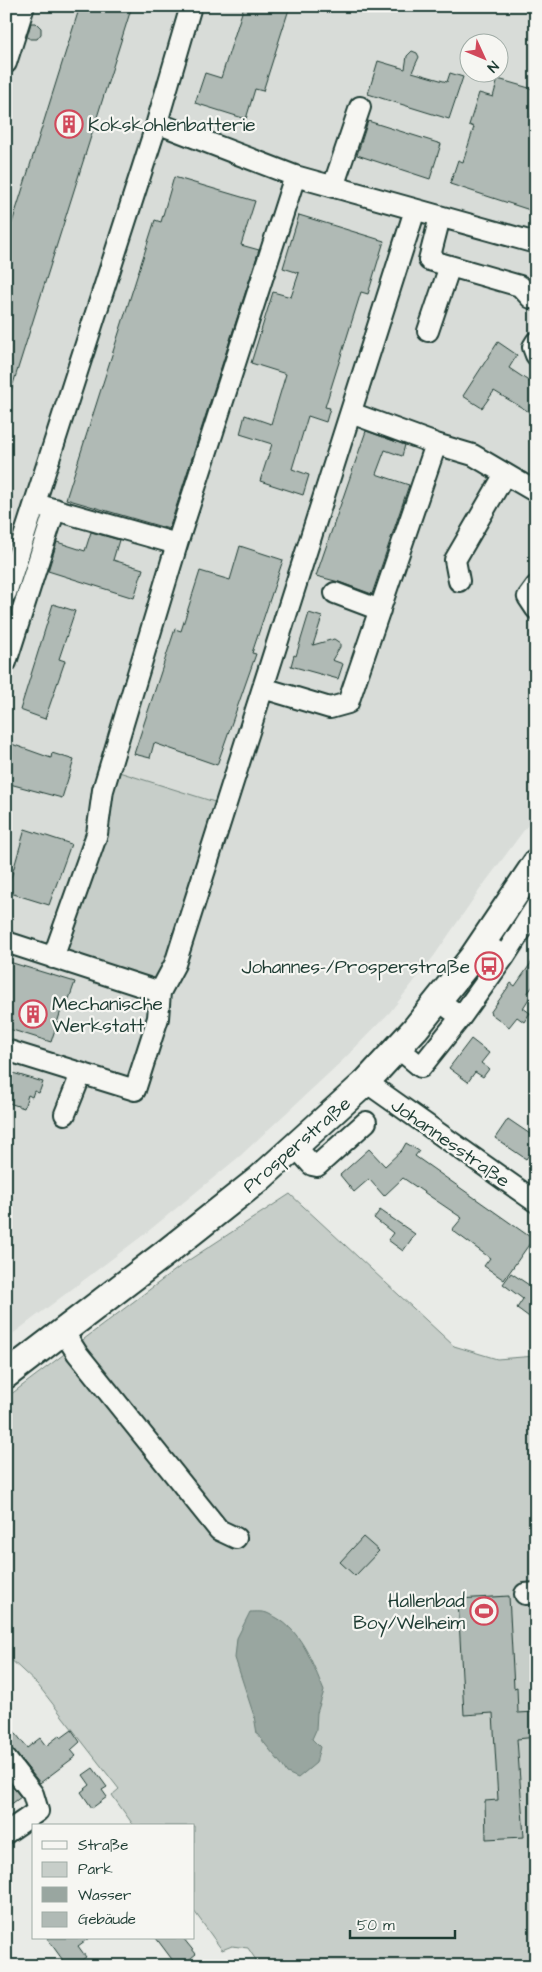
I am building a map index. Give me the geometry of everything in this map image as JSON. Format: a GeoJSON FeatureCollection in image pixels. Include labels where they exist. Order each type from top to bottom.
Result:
{"type":"FeatureCollection","features":[{"type":"Feature","properties":{"kind":"main road","name":"Prosperstraße"},"geometry":{"type":"LineString","coordinates":[[6,1375],[251,1185],[366,1082],[398,1048],[483,942],[530,900],[536,863]]}},
{"type":"Feature","properties":{"kind":"street"},"geometry":{"type":"LineString","coordinates":[[6,63],[24,6]]}},
{"type":"Feature","properties":{"kind":"street"},"geometry":{"type":"LineString","coordinates":[[153,136],[191,6]]}},
{"type":"Feature","properties":{"kind":"street"},"geometry":{"type":"LineString","coordinates":[[333,186],[360,107]]}},
{"type":"Feature","properties":{"kind":"street"},"geometry":{"type":"LineString","coordinates":[[6,593],[157,123],[295,176],[536,243]]}},
{"type":"Feature","properties":{"kind":"street"},"geometry":{"type":"LineString","coordinates":[[52,958],[97,834],[103,790],[178,544],[295,176]]}},
{"type":"Feature","properties":{"kind":"street"},"geometry":{"type":"LineString","coordinates":[[6,1050],[135,1090],[158,1018],[160,992],[175,964],[415,210]]}},
{"type":"Feature","properties":{"kind":"street"},"geometry":{"type":"LineString","coordinates":[[440,216],[429,260],[520,286],[531,298],[536,299]]}},
{"type":"Feature","properties":{"kind":"street"},"geometry":{"type":"LineString","coordinates":[[428,331],[450,266]]}},
{"type":"Feature","properties":{"kind":"street"},"geometry":{"type":"LineString","coordinates":[[536,342],[533,347],[536,355]]}},
{"type":"Feature","properties":{"kind":"street"},"geometry":{"type":"LineString","coordinates":[[351,413],[436,444],[473,455],[536,492]]}},
{"type":"Feature","properties":{"kind":"street"},"geometry":{"type":"LineString","coordinates":[[263,688],[330,708],[348,703],[436,444]]}},
{"type":"Feature","properties":{"kind":"street"},"geometry":{"type":"LineString","coordinates":[[459,581],[455,560],[505,474]]}},
{"type":"Feature","properties":{"kind":"street"},"geometry":{"type":"LineString","coordinates":[[35,504],[178,544]]}},
{"type":"Feature","properties":{"kind":"street"},"geometry":{"type":"LineString","coordinates":[[6,662],[55,509]]}},
{"type":"Feature","properties":{"kind":"street"},"geometry":{"type":"LineString","coordinates":[[536,586],[528,597],[536,609]]}},
{"type":"Feature","properties":{"kind":"street"},"geometry":{"type":"LineString","coordinates":[[335,593],[380,610]]}},
{"type":"Feature","properties":{"kind":"street"},"geometry":{"type":"LineString","coordinates":[[398,1048],[421,1067],[461,1017],[504,957],[530,900]]}},
{"type":"Feature","properties":{"kind":"street"},"geometry":{"type":"LineString","coordinates":[[6,942],[160,992]]}},
{"type":"Feature","properties":{"kind":"street"},"geometry":{"type":"LineString","coordinates":[[483,942],[504,957]]}},
{"type":"Feature","properties":{"kind":"street"},"geometry":{"type":"LineString","coordinates":[[438,1000],[461,1017]]}},
{"type":"Feature","properties":{"kind":"street"},"geometry":{"type":"LineString","coordinates":[[65,1114],[81,1074]]}},
{"type":"Feature","properties":{"kind":"street","name":"Johannesstraße"},"geometry":{"type":"LineString","coordinates":[[366,1082],[536,1202]]}},
{"type":"Feature","properties":{"kind":"street"},"geometry":{"type":"LineString","coordinates":[[295,1146],[312,1165],[317,1166],[366,1122]]}},
{"type":"Feature","properties":{"kind":"street"},"geometry":{"type":"LineString","coordinates":[[63,1331],[77,1353],[219,1530],[236,1538]]}},
{"type":"Feature","properties":{"kind":"street"},"geometry":{"type":"LineString","coordinates":[[6,1759],[33,1794],[38,1811],[6,1833]]}},
{"type":"Feature","properties":{"kind":"shaded area"},"geometry":{"type":"Polygon","coordinates":[[[6,6],[536,6],[536,814],[434,956],[390,1012],[342,1061],[240,1156],[146,1233],[6,1339],[6,6]]]}},
{"type":"Feature","properties":{"kind":"green space"},"geometry":{"type":"Polygon","coordinates":[[[119,772],[221,804],[156,986],[64,959],[119,772]]]}},
{"type":"Feature","properties":{"kind":"green space"},"geometry":{"type":"Polygon","coordinates":[[[290,1194],[454,1346],[497,1359],[536,1356],[536,1957],[531,1957],[531,1966],[260,1966],[248,1948],[232,1946],[222,1950],[195,1912],[195,1824],[133,1824],[112,1795],[119,1789],[38,1685],[6,1655],[6,1398],[186,1262],[290,1194]]]}},
{"type":"Feature","properties":{"kind":"water"},"geometry":{"type":"Polygon","coordinates":[[[250,1612],[267,1613],[289,1627],[304,1646],[324,1691],[317,1713],[316,1730],[312,1739],[320,1747],[316,1763],[298,1778],[287,1773],[257,1734],[254,1716],[235,1658],[237,1638],[250,1612]]]}},
{"type":"Feature","properties":{"kind":"building","name":"Kokskohlenbatterie"},"geometry":{"type":"Polygon","coordinates":[[[80,6],[132,6],[9,397],[6,397],[6,242],[80,6]]]}},
{"type":"Feature","properties":{"kind":"building"},"geometry":{"type":"Polygon","coordinates":[[[244,6],[290,6],[263,91],[255,89],[246,119],[195,103],[205,73],[221,78],[244,6]]]}},
{"type":"Feature","properties":{"kind":"building"},"geometry":{"type":"Polygon","coordinates":[[[31,23],[36,23],[41,28],[41,34],[37,39],[27,37],[31,23]]]}},
{"type":"Feature","properties":{"kind":"building"},"geometry":{"type":"Polygon","coordinates":[[[412,51],[417,53],[419,57],[412,72],[447,82],[450,73],[460,76],[461,82],[449,119],[368,94],[378,61],[405,69],[407,56],[412,51]]]}},
{"type":"Feature","properties":{"kind":"building"},"geometry":{"type":"Polygon","coordinates":[[[497,82],[508,82],[536,90],[536,101],[531,117],[536,118],[536,212],[450,184],[458,160],[463,162],[474,127],[469,125],[479,93],[493,97],[497,82]]]}},
{"type":"Feature","properties":{"kind":"building"},"geometry":{"type":"Polygon","coordinates":[[[368,121],[441,144],[430,179],[357,155],[368,121]]]}},
{"type":"Feature","properties":{"kind":"building"},"geometry":{"type":"Polygon","coordinates":[[[174,177],[255,201],[241,245],[259,250],[169,529],[66,499],[155,220],[161,222],[174,177]]]}},
{"type":"Feature","properties":{"kind":"building"},"geometry":{"type":"Polygon","coordinates":[[[299,215],[384,241],[368,294],[361,292],[325,407],[330,408],[326,422],[308,416],[292,469],[309,475],[303,495],[260,481],[272,444],[240,434],[245,415],[271,424],[286,374],[251,363],[273,292],[291,297],[299,273],[283,268],[299,215]]]}},
{"type":"Feature","properties":{"kind":"building"},"geometry":{"type":"Polygon","coordinates":[[[498,342],[517,355],[509,368],[536,386],[536,416],[494,391],[482,408],[463,396],[498,342]]]}},
{"type":"Feature","properties":{"kind":"building"},"geometry":{"type":"Polygon","coordinates":[[[366,431],[405,445],[402,456],[385,450],[376,474],[409,485],[372,594],[316,576],[366,431]]]}},
{"type":"Feature","properties":{"kind":"building"},"geometry":{"type":"Polygon","coordinates":[[[91,532],[119,540],[113,560],[143,569],[134,598],[48,571],[57,542],[85,551],[91,532]]]}},
{"type":"Feature","properties":{"kind":"building"},"geometry":{"type":"Polygon","coordinates":[[[240,546],[283,560],[252,653],[256,654],[217,765],[154,743],[150,758],[134,754],[175,629],[181,631],[200,571],[230,580],[240,546]]]}},
{"type":"Feature","properties":{"kind":"building"},"geometry":{"type":"Polygon","coordinates":[[[53,604],[75,611],[59,659],[65,661],[45,719],[20,710],[53,604]]]}},
{"type":"Feature","properties":{"kind":"building"},"geometry":{"type":"Polygon","coordinates":[[[309,613],[322,617],[313,645],[334,639],[340,643],[340,647],[332,660],[343,664],[338,679],[291,666],[294,655],[296,656],[309,613]]]}},
{"type":"Feature","properties":{"kind":"building"},"geometry":{"type":"Polygon","coordinates":[[[6,742],[51,758],[52,753],[74,760],[62,798],[6,783],[6,742]]]}},
{"type":"Feature","properties":{"kind":"building"},"geometry":{"type":"Polygon","coordinates":[[[25,829],[71,844],[49,905],[7,892],[25,829]]]}},
{"type":"Feature","properties":{"kind":"building"},"geometry":{"type":"Polygon","coordinates":[[[536,956],[536,982],[527,994],[530,997],[523,1008],[530,1013],[524,1022],[517,1017],[509,1027],[490,1013],[511,983],[515,986],[536,956]]]}},
{"type":"Feature","properties":{"kind":"building","name":"Mechanische Werkstatt"},"geometry":{"type":"Polygon","coordinates":[[[6,961],[75,982],[68,1002],[64,1001],[51,1042],[6,1028],[6,961]]]}},
{"type":"Feature","properties":{"kind":"building"},"geometry":{"type":"Polygon","coordinates":[[[471,1039],[489,1053],[481,1063],[489,1069],[483,1077],[475,1072],[468,1082],[449,1068],[471,1039]]]}},
{"type":"Feature","properties":{"kind":"building"},"geometry":{"type":"Polygon","coordinates":[[[6,1071],[43,1082],[39,1093],[34,1091],[32,1097],[28,1095],[24,1108],[6,1102],[6,1071]]]}},
{"type":"Feature","properties":{"kind":"building"},"geometry":{"type":"Polygon","coordinates":[[[508,1119],[536,1138],[536,1145],[526,1159],[495,1138],[508,1119]]]}},
{"type":"Feature","properties":{"kind":"building"},"geometry":{"type":"Polygon","coordinates":[[[406,1143],[419,1151],[415,1156],[533,1239],[504,1280],[484,1266],[490,1258],[452,1230],[462,1218],[403,1178],[384,1196],[369,1179],[354,1192],[340,1175],[369,1149],[385,1166],[402,1150],[406,1143]]]}},
{"type":"Feature","properties":{"kind":"building"},"geometry":{"type":"Polygon","coordinates":[[[380,1210],[415,1234],[403,1251],[388,1240],[393,1233],[374,1218],[380,1210]]]}},
{"type":"Feature","properties":{"kind":"building"},"geometry":{"type":"Polygon","coordinates":[[[511,1273],[532,1287],[536,1282],[536,1322],[517,1308],[523,1299],[503,1284],[511,1273]]]}},
{"type":"Feature","properties":{"kind":"building"},"geometry":{"type":"Polygon","coordinates":[[[363,1537],[379,1551],[355,1576],[340,1562],[363,1537]]]}},
{"type":"Feature","properties":{"kind":"building"},"geometry":{"type":"Polygon","coordinates":[[[509,1596],[514,1688],[517,1687],[518,1713],[536,1712],[536,1737],[517,1739],[524,1837],[486,1839],[485,1801],[498,1800],[493,1713],[464,1715],[458,1599],[509,1596]]]}},
{"type":"Feature","properties":{"kind":"building"},"geometry":{"type":"Polygon","coordinates":[[[6,1721],[27,1748],[40,1738],[46,1746],[60,1735],[61,1738],[72,1730],[80,1742],[71,1750],[76,1756],[40,1783],[15,1752],[6,1747],[6,1721]]]}},
{"type":"Feature","properties":{"kind":"building"},"geometry":{"type":"Polygon","coordinates":[[[93,1768],[107,1787],[102,1790],[107,1797],[92,1808],[81,1792],[90,1785],[83,1775],[93,1768]]]}},
{"type":"Feature","properties":{"kind":"building"},"geometry":{"type":"Polygon","coordinates":[[[6,1779],[21,1797],[6,1808],[6,1779]]]}},
{"type":"Feature","properties":{"kind":"building"},"geometry":{"type":"Polygon","coordinates":[[[48,1940],[86,1940],[78,1946],[86,1957],[74,1966],[67,1966],[48,1940]]]}},
{"type":"Feature","properties":{"kind":"building"},"geometry":{"type":"Polygon","coordinates":[[[158,1940],[185,1940],[196,1954],[181,1966],[177,1966],[158,1940]]]}},
{"type":"Feature","properties":{"kind":"place","name":"Kokskohlenbatterie"},"geometry":{"type":"Point","coordinates":[69,124]}},
{"type":"Feature","properties":{"kind":"place","name":"Johannes-/Prosperstraße"},"geometry":{"type":"Point","coordinates":[489,966]}},
{"type":"Feature","properties":{"kind":"place","name":"Mechanische Werkstatt"},"geometry":{"type":"Point","coordinates":[33,1014]}},
{"type":"Feature","properties":{"kind":"place","name":"Hallenbad Boy/Welheim"},"geometry":{"type":"Point","coordinates":[484,1611]}}]}
